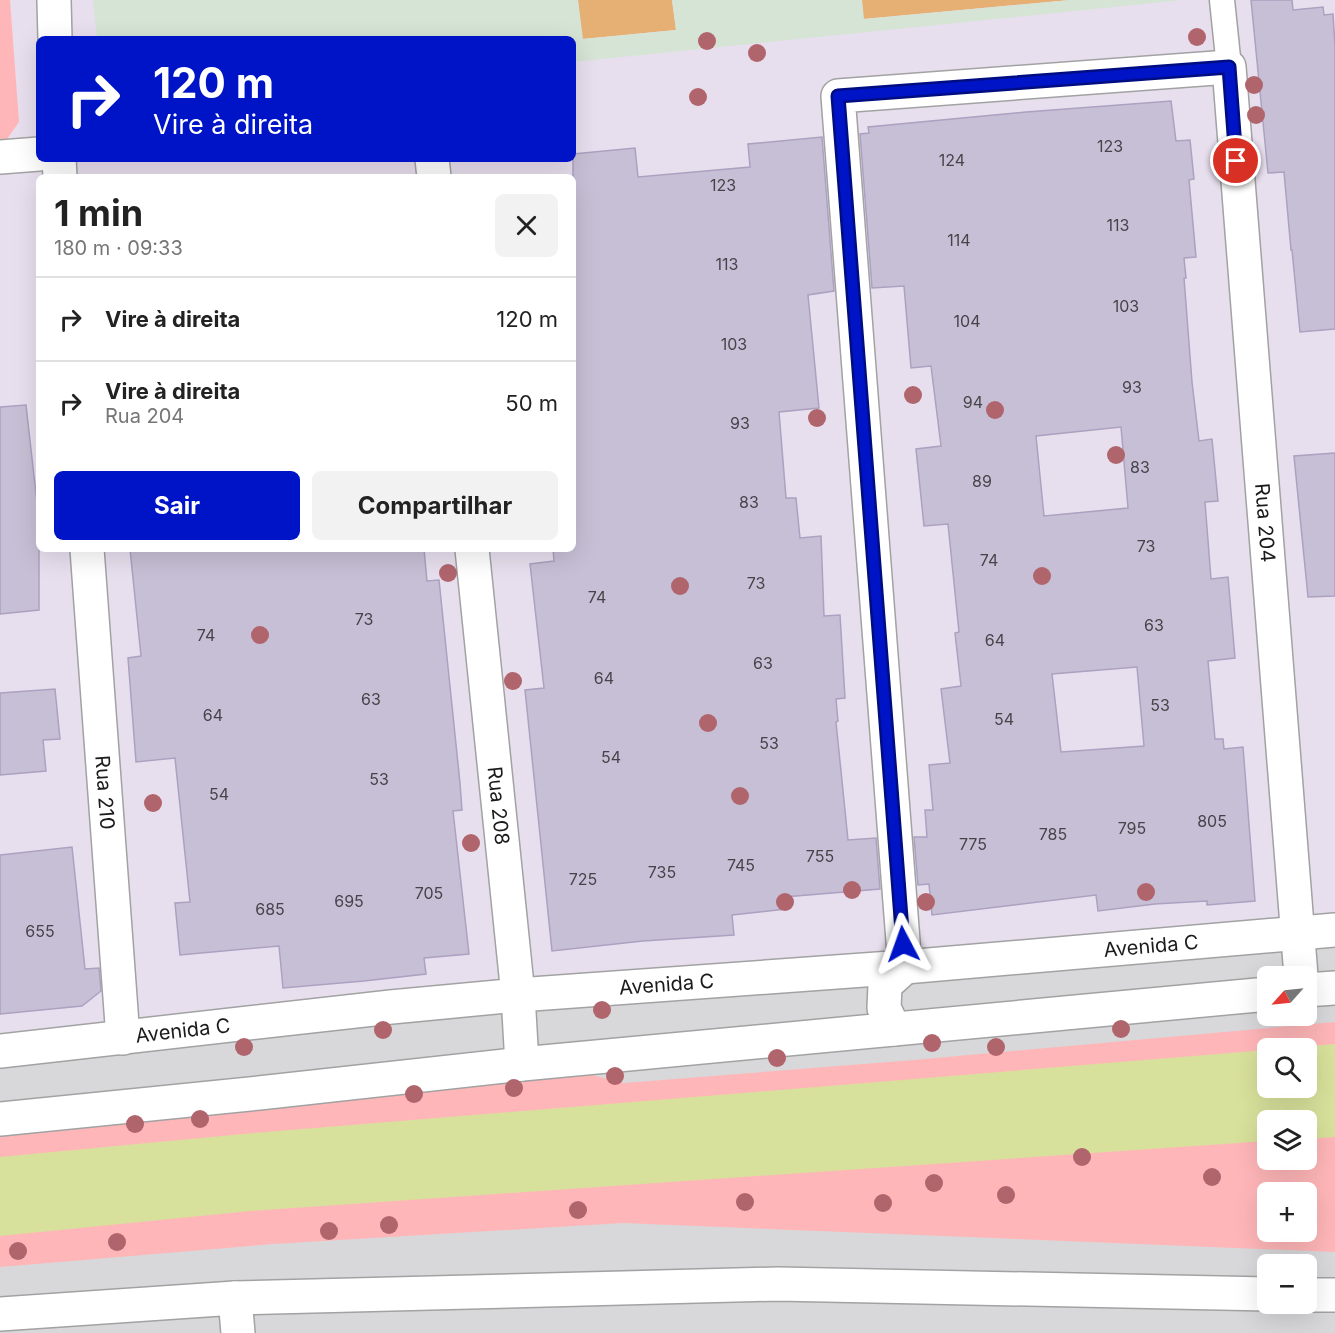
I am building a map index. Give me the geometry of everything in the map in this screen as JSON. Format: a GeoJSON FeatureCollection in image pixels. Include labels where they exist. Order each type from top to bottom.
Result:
{"type":"FeatureCollection","features":[{"type":"Feature","properties":{"kind":"street"},"geometry":{"type":"LineString","coordinates":[[54,0],[55,36]]}},
{"type":"Feature","properties":{"kind":"street"},"geometry":{"type":"LineString","coordinates":[[894,1029],[884,1008],[885,985],[905,967],[838,96],[1229,67]]}},
{"type":"Feature","properties":{"kind":"street","name":"Rua 204"},"geometry":{"type":"LineString","coordinates":[[1229,67],[1300,966]]}},
{"type":"Feature","properties":{"kind":"street"},"geometry":{"type":"LineString","coordinates":[[0,158],[36,154]]}},
{"type":"Feature","properties":{"kind":"street","name":"Rua 210"},"geometry":{"type":"LineString","coordinates":[[87,552],[123,1038]]}},
{"type":"Feature","properties":{"kind":"street","name":"Rua 208"},"geometry":{"type":"LineString","coordinates":[[472,552],[518,995],[522,1064]]}},
{"type":"Feature","properties":{"kind":"street","name":"Avenida C"},"geometry":{"type":"LineString","coordinates":[[0,1051],[518,995],[905,967],[1335,930]]}},
{"type":"Feature","properties":{"kind":"street"},"geometry":{"type":"LineString","coordinates":[[1317,989],[1335,988]]}},
{"type":"Feature","properties":{"kind":"street"},"geometry":{"type":"LineString","coordinates":[[0,1119],[259,1094],[522,1064],[1257,995]]}},
{"type":"Feature","properties":{"kind":"street"},"geometry":{"type":"LineString","coordinates":[[0,1314],[235,1298],[778,1284],[1257,1294]]}},
{"type":"Feature","properties":{"kind":"street"},"geometry":{"type":"LineString","coordinates":[[1317,1295],[1335,1295]]}},
{"type":"Feature","properties":{"kind":"street"},"geometry":{"type":"LineString","coordinates":[[235,1298],[238,1333]]}},
{"type":"Feature","properties":{"kind":"lane"},"geometry":{"type":"LineString","coordinates":[[1222,0],[1229,67]]}},
{"type":"Feature","properties":{"kind":"shaded area"},"geometry":{"type":"Polygon","coordinates":[[[0,0],[10,0],[19,122],[7,139],[0,139],[0,0]]]}},
{"type":"Feature","properties":{"kind":"shaded area"},"geometry":{"type":"Polygon","coordinates":[[[93,0],[578,0],[583,39],[676,30],[672,0],[862,0],[864,19],[1070,0],[1183,0],[576,62],[576,36],[97,36],[93,0]]]}},
{"type":"Feature","properties":{"kind":"shaded area"},"geometry":{"type":"Polygon","coordinates":[[[578,0],[672,0],[676,30],[582,39],[578,0]]]}},
{"type":"Feature","properties":{"kind":"shaded area"},"geometry":{"type":"Polygon","coordinates":[[[862,0],[1070,0],[863,19],[862,0]]]}},
{"type":"Feature","properties":{"kind":"shaded area"},"geometry":{"type":"Polygon","coordinates":[[[1335,929],[1335,1333],[0,1333],[0,1061],[1335,929]]]}},
{"type":"Feature","properties":{"kind":"shaded area"},"geometry":{"type":"Polygon","coordinates":[[[1335,1022],[1335,1252],[623,1223],[273,1244],[0,1267],[0,1108],[521,1057],[624,1083],[1291,1026],[1317,1026],[1317,1024],[1335,1022]]]}},
{"type":"Feature","properties":{"kind":"shaded area"},"geometry":{"type":"Polygon","coordinates":[[[1335,1044],[1335,1137],[1317,1138],[1317,1110],[1257,1110],[1257,1142],[250,1211],[0,1236],[0,1157],[254,1133],[1257,1051],[1257,1098],[1317,1098],[1317,1045],[1335,1044]]]}},
{"type":"Feature","properties":{"kind":"building"},"geometry":{"type":"Polygon","coordinates":[[[1251,0],[1292,0],[1293,10],[1323,7],[1324,15],[1333,14],[1335,329],[1300,332],[1284,172],[1268,173],[1251,0]]]}},
{"type":"Feature","properties":{"kind":"building"},"geometry":{"type":"Polygon","coordinates":[[[1171,101],[1176,141],[1190,140],[1194,179],[1189,180],[1196,257],[1184,258],[1186,278],[1184,278],[1192,382],[1199,441],[1212,439],[1218,501],[1205,502],[1211,579],[1228,577],[1235,658],[1208,661],[1215,739],[1223,739],[1224,749],[1243,747],[1255,901],[1207,905],[1207,901],[1155,904],[1098,911],[1096,895],[932,915],[929,884],[918,885],[914,837],[927,837],[925,810],[933,810],[929,765],[950,763],[941,689],[961,686],[955,633],[959,632],[948,524],[924,526],[916,449],[941,446],[931,366],[911,368],[904,286],[872,288],[860,134],[869,133],[868,127],[1171,101]],[[1121,427],[1036,436],[1044,516],[1128,508],[1121,427]],[[1137,667],[1052,674],[1061,752],[1144,746],[1137,667]]]}},
{"type":"Feature","properties":{"kind":"building"},"geometry":{"type":"Polygon","coordinates":[[[822,137],[834,291],[808,295],[819,408],[779,412],[786,498],[796,498],[800,538],[821,536],[824,616],[840,615],[845,698],[836,699],[838,721],[836,722],[848,840],[876,838],[880,889],[784,897],[786,909],[732,915],[734,935],[643,941],[552,951],[525,690],[544,688],[530,564],[554,561],[553,552],[576,552],[576,174],[573,174],[573,162],[576,162],[576,154],[635,148],[638,177],[750,167],[748,144],[822,137]]]}},
{"type":"Feature","properties":{"kind":"building"},"geometry":{"type":"Polygon","coordinates":[[[26,405],[36,493],[39,610],[0,614],[0,407],[26,405]]]}},
{"type":"Feature","properties":{"kind":"building"},"geometry":{"type":"Polygon","coordinates":[[[1335,453],[1335,596],[1308,597],[1294,456],[1335,453]]]}},
{"type":"Feature","properties":{"kind":"building"},"geometry":{"type":"Polygon","coordinates":[[[130,552],[424,552],[427,581],[439,580],[460,783],[462,810],[453,811],[469,954],[424,958],[426,974],[283,988],[279,946],[180,955],[175,903],[190,902],[175,758],[136,762],[128,658],[141,656],[130,552]]]}},
{"type":"Feature","properties":{"kind":"building"},"geometry":{"type":"Polygon","coordinates":[[[55,689],[60,739],[43,740],[46,771],[0,775],[0,693],[55,689]]]}},
{"type":"Feature","properties":{"kind":"building"},"geometry":{"type":"Polygon","coordinates":[[[72,847],[85,969],[99,968],[101,991],[82,1006],[0,1014],[0,855],[72,847]]]}},
{"type":"Feature","properties":{"kind":"route"},"geometry":{"type":"LineString","coordinates":[[903,944],[838,96],[1229,67],[1236,161]]}}]}
